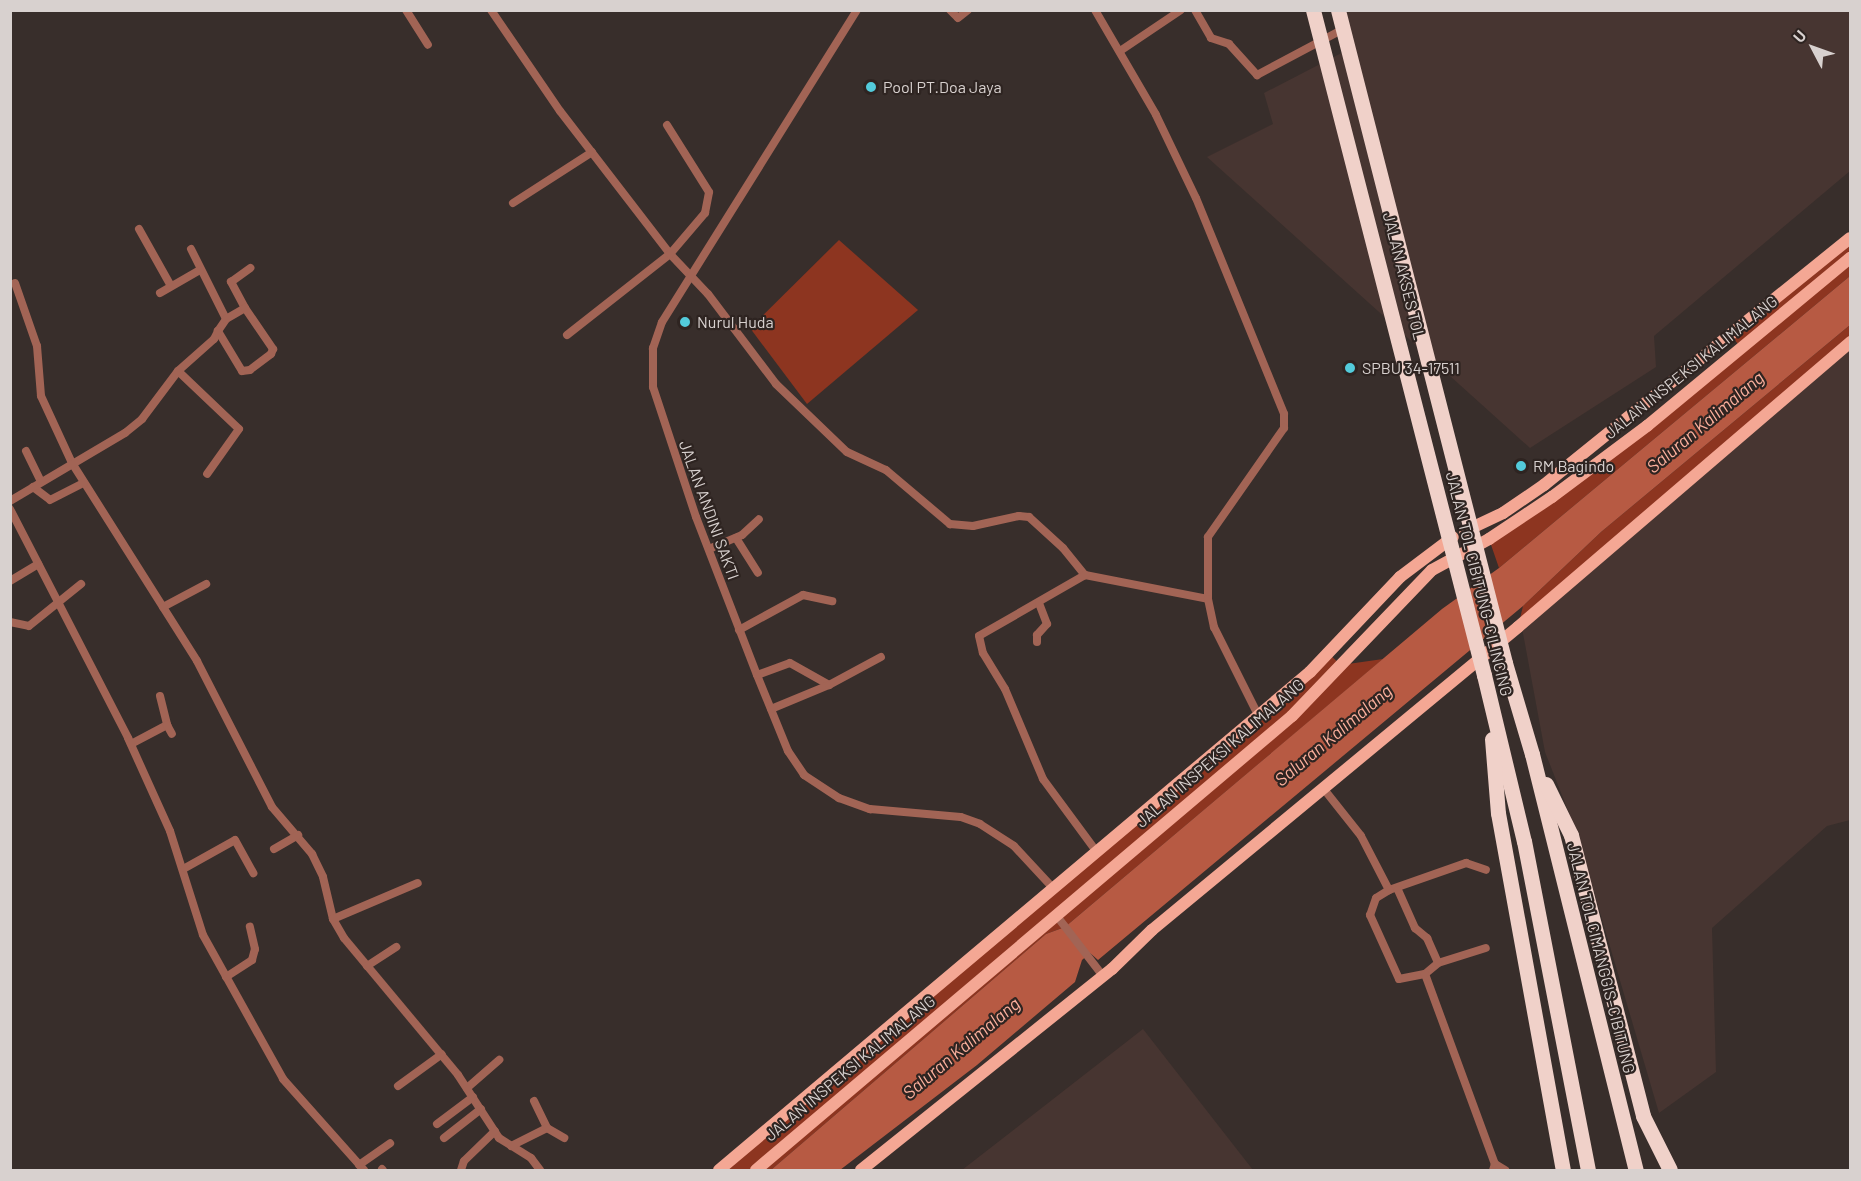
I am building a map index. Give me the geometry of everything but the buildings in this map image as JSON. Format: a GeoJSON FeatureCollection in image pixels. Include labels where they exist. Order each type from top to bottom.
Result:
{"type":"FeatureCollection","features":[{"type":"Feature","properties":{"kind":"highway","name":"JALAN TOL CIBITUNG–CILINCING"},"geometry":{"type":"LineString","coordinates":[[1314,10],[1486,682],[1524,841],[1588,1170]]}},
{"type":"Feature","properties":{"kind":"highway","name":"JALAN TOL CIBITUNG–CILINCING"},"geometry":{"type":"LineString","coordinates":[[1338,10],[1505,663],[1532,754]]}},
{"type":"Feature","properties":{"kind":"highway"},"geometry":{"type":"LineString","coordinates":[[1486,682],[1498,813],[1563,1170]]}},
{"type":"Feature","properties":{"kind":"highway"},"geometry":{"type":"LineString","coordinates":[[1532,754],[1571,835],[1642,1116],[1670,1170]]}},
{"type":"Feature","properties":{"kind":"highway","name":"JALAN TOL CIMANGGIS–CIBITUNG"},"geometry":{"type":"LineString","coordinates":[[1532,754],[1636,1170]]}},
{"type":"Feature","properties":{"kind":"highway"},"geometry":{"type":"LineString","coordinates":[[1550,1097],[1558,1170]]}},
{"type":"Feature","properties":{"kind":"main road","name":"JALAN AKSES TOL"},"geometry":{"type":"LineString","coordinates":[[1318,10],[1453,537],[1474,565],[1494,640]]}},
{"type":"Feature","properties":{"kind":"main road","name":"JALAN AKSES TOL"},"geometry":{"type":"LineString","coordinates":[[1332,10],[1465,531],[1462,572],[1481,650]]}},
{"type":"Feature","properties":{"kind":"main road","name":"JALAN INSPEKSI KALIMALANG"},"geometry":{"type":"LineString","coordinates":[[1465,531],[1521,502],[1851,238]]}},
{"type":"Feature","properties":{"kind":"main road","name":"JALAN INSPEKSI KALIMALANG"},"geometry":{"type":"LineString","coordinates":[[756,1170],[1058,919],[1292,716],[1419,582],[1552,497],[1742,348],[1851,258]]}},
{"type":"Feature","properties":{"kind":"main road"},"geometry":{"type":"LineString","coordinates":[[1730,334],[1742,348]]}},
{"type":"Feature","properties":{"kind":"main road"},"geometry":{"type":"LineString","coordinates":[[867,1168],[1103,976],[1152,930],[1323,788],[1481,650],[1851,342]]}},
{"type":"Feature","properties":{"kind":"main road","name":"JALAN INSPEKSI KALIMALANG"},"geometry":{"type":"LineString","coordinates":[[719,1170],[1054,889],[1329,654],[1400,577],[1453,537]]}},
{"type":"Feature","properties":{"kind":"main road"},"geometry":{"type":"LineString","coordinates":[[1329,654],[1341,665]]}},
{"type":"Feature","properties":{"kind":"street"},"geometry":{"type":"LineString","coordinates":[[406,10],[428,45]]}},
{"type":"Feature","properties":{"kind":"street"},"geometry":{"type":"LineString","coordinates":[[491,10],[592,152],[670,254],[691,274],[776,384],[847,452],[886,470],[950,524],[973,526],[1019,516],[1038,522],[1084,575],[1208,599]]}},
{"type":"Feature","properties":{"kind":"street","name":"JALAN ANDINI SAKTI"},"geometry":{"type":"LineString","coordinates":[[857,10],[691,274],[656,336],[653,387],[709,549],[757,675],[788,751],[804,775],[819,788],[870,809],[961,817],[980,824],[1014,846],[1054,889]]}},
{"type":"Feature","properties":{"kind":"street"},"geometry":{"type":"LineString","coordinates":[[950,10],[958,18],[968,10]]}},
{"type":"Feature","properties":{"kind":"street"},"geometry":{"type":"LineString","coordinates":[[1095,10],[1120,51],[1196,198],[1284,414],[1284,428],[1212,527],[1208,537],[1208,599],[1221,647],[1258,715]]}},
{"type":"Feature","properties":{"kind":"street"},"geometry":{"type":"LineString","coordinates":[[1120,51],[1181,10]]}},
{"type":"Feature","properties":{"kind":"street"},"geometry":{"type":"LineString","coordinates":[[1195,10],[1211,38],[1229,44],[1257,75],[1305,52],[1325,37],[1338,32]]}},
{"type":"Feature","properties":{"kind":"street"},"geometry":{"type":"LineString","coordinates":[[567,335],[670,254],[705,213],[710,200],[709,192],[667,125]]}},
{"type":"Feature","properties":{"kind":"street"},"geometry":{"type":"LineString","coordinates":[[513,203],[592,152]]}},
{"type":"Feature","properties":{"kind":"street"},"geometry":{"type":"LineString","coordinates":[[139,229],[171,286]]}},
{"type":"Feature","properties":{"kind":"street"},"geometry":{"type":"LineString","coordinates":[[191,249],[226,319]]}},
{"type":"Feature","properties":{"kind":"street"},"geometry":{"type":"LineString","coordinates":[[218,331],[242,371],[268,357],[273,349],[245,308],[231,282],[250,268]]}},
{"type":"Feature","properties":{"kind":"street"},"geometry":{"type":"LineString","coordinates":[[159,293],[200,270]]}},
{"type":"Feature","properties":{"kind":"street"},"geometry":{"type":"LineString","coordinates":[[15,283],[37,346],[41,396],[72,463],[198,661],[265,797],[298,835],[323,877],[333,919],[367,966],[442,1054],[495,1131],[511,1146],[531,1158],[540,1170]]}},
{"type":"Feature","properties":{"kind":"street"},"geometry":{"type":"LineString","coordinates":[[10,501],[72,463],[109,445],[142,419],[178,371],[214,339],[226,319],[245,308]]}},
{"type":"Feature","properties":{"kind":"street"},"geometry":{"type":"LineString","coordinates":[[178,371],[239,429],[207,474]]}},
{"type":"Feature","properties":{"kind":"street"},"geometry":{"type":"LineString","coordinates":[[26,451],[41,482]]}},
{"type":"Feature","properties":{"kind":"street"},"geometry":{"type":"LineString","coordinates":[[33,487],[50,500],[84,483]]}},
{"type":"Feature","properties":{"kind":"street"},"geometry":{"type":"LineString","coordinates":[[10,509],[130,744],[185,868],[204,935],[289,1087],[361,1168],[390,1143]]}},
{"type":"Feature","properties":{"kind":"street"},"geometry":{"type":"LineString","coordinates":[[709,549],[736,538],[759,519]]}},
{"type":"Feature","properties":{"kind":"street"},"geometry":{"type":"LineString","coordinates":[[736,538],[758,573]]}},
{"type":"Feature","properties":{"kind":"street"},"geometry":{"type":"LineString","coordinates":[[10,581],[38,564]]}},
{"type":"Feature","properties":{"kind":"street"},"geometry":{"type":"LineString","coordinates":[[1084,575],[1039,603],[984,630],[979,640],[1005,689],[1043,779],[1096,851]]}},
{"type":"Feature","properties":{"kind":"street"},"geometry":{"type":"LineString","coordinates":[[10,622],[29,626],[81,584]]}},
{"type":"Feature","properties":{"kind":"street"},"geometry":{"type":"LineString","coordinates":[[163,607],[206,584]]}},
{"type":"Feature","properties":{"kind":"street"},"geometry":{"type":"LineString","coordinates":[[740,630],[803,595],[832,601]]}},
{"type":"Feature","properties":{"kind":"street"},"geometry":{"type":"LineString","coordinates":[[1037,642],[1037,635],[1047,624],[1039,603]]}},
{"type":"Feature","properties":{"kind":"street"},"geometry":{"type":"LineString","coordinates":[[771,708],[829,685],[881,657]]}},
{"type":"Feature","properties":{"kind":"street"},"geometry":{"type":"LineString","coordinates":[[757,675],[790,663],[829,685]]}},
{"type":"Feature","properties":{"kind":"street"},"geometry":{"type":"LineString","coordinates":[[160,696],[167,725],[172,734]]}},
{"type":"Feature","properties":{"kind":"street"},"geometry":{"type":"LineString","coordinates":[[130,744],[167,725]]}},
{"type":"Feature","properties":{"kind":"street"},"geometry":{"type":"LineString","coordinates":[[1323,788],[1361,836],[1389,890]]}},
{"type":"Feature","properties":{"kind":"street"},"geometry":{"type":"LineString","coordinates":[[274,849],[298,835]]}},
{"type":"Feature","properties":{"kind":"street"},"geometry":{"type":"LineString","coordinates":[[185,868],[235,840],[253,873]]}},
{"type":"Feature","properties":{"kind":"street"},"geometry":{"type":"LineString","coordinates":[[1486,870],[1466,863],[1398,890],[1389,890],[1371,906],[1372,925],[1399,979],[1425,974],[1438,963],[1486,948]]}},
{"type":"Feature","properties":{"kind":"street"},"geometry":{"type":"LineString","coordinates":[[333,919],[364,905],[375,904],[418,883]]}},
{"type":"Feature","properties":{"kind":"street"},"geometry":{"type":"LineString","coordinates":[[1398,890],[1415,928],[1427,938],[1438,963]]}},
{"type":"Feature","properties":{"kind":"street"},"geometry":{"type":"LineString","coordinates":[[1058,919],[1103,976]]}},
{"type":"Feature","properties":{"kind":"street"},"geometry":{"type":"LineString","coordinates":[[226,977],[252,960],[255,949],[250,927]]}},
{"type":"Feature","properties":{"kind":"street"},"geometry":{"type":"LineString","coordinates":[[367,966],[396,947]]}},
{"type":"Feature","properties":{"kind":"street"},"geometry":{"type":"LineString","coordinates":[[1425,974],[1494,1167],[1505,1170]]}},
{"type":"Feature","properties":{"kind":"street"},"geometry":{"type":"LineString","coordinates":[[398,1086],[442,1054]]}},
{"type":"Feature","properties":{"kind":"street"},"geometry":{"type":"LineString","coordinates":[[467,1088],[499,1060]]}},
{"type":"Feature","properties":{"kind":"street"},"geometry":{"type":"LineString","coordinates":[[437,1124],[473,1097]]}},
{"type":"Feature","properties":{"kind":"street"},"geometry":{"type":"LineString","coordinates":[[534,1101],[547,1128],[564,1138]]}},
{"type":"Feature","properties":{"kind":"street"},"geometry":{"type":"LineString","coordinates":[[444,1138],[481,1109]]}},
{"type":"Feature","properties":{"kind":"street"},"geometry":{"type":"LineString","coordinates":[[511,1146],[547,1128]]}},
{"type":"Feature","properties":{"kind":"street"},"geometry":{"type":"LineString","coordinates":[[461,1170],[464,1161],[495,1131]]}},
{"type":"Feature","properties":{"kind":"shaded area"},"geometry":{"type":"Polygon","coordinates":[[[1343,11],[1850,11],[1850,171],[1654,336],[1656,367],[1530,448],[1207,157],[1273,124],[1264,93],[1353,47],[1343,11]]]}},
{"type":"Feature","properties":{"kind":"shaded area"},"geometry":{"type":"Polygon","coordinates":[[[1850,238],[1850,276],[1499,568],[1489,539],[1741,348],[1730,334],[1850,238]]]}},
{"type":"Feature","properties":{"kind":"shaded area"},"geometry":{"type":"Polygon","coordinates":[[[839,240],[918,310],[807,404],[750,328],[839,240]]]}},
{"type":"Feature","properties":{"kind":"shaded area"},"geometry":{"type":"Polygon","coordinates":[[[1850,325],[1850,342],[1518,627],[1523,606],[1601,532],[1850,325]]]}},
{"type":"Feature","properties":{"kind":"shaded area"},"geometry":{"type":"Polygon","coordinates":[[[1850,346],[1850,820],[1827,826],[1712,928],[1716,1072],[1659,1113],[1576,831],[1545,752],[1522,628],[1850,346]]]}},
{"type":"Feature","properties":{"kind":"shaded area"},"geometry":{"type":"Polygon","coordinates":[[[1329,654],[1341,665],[1383,659],[1065,927],[1046,934],[771,1170],[719,1170],[1329,654]]]}},
{"type":"Feature","properties":{"kind":"shaded area"},"geometry":{"type":"Polygon","coordinates":[[[1143,1029],[1253,1170],[962,1170],[1143,1029]]]}},
{"type":"Feature","properties":{"kind":"water","name":"Saluran Kalimalang"},"geometry":{"type":"Polygon","coordinates":[[[1850,276],[1850,325],[1601,532],[1523,606],[1098,960],[1090,953],[1082,960],[1075,982],[977,1065],[840,1170],[771,1170],[1046,934],[1065,927],[1442,609],[1499,568],[1850,276]]]}},
{"type":"Feature","properties":{"kind":"place","name":"Pool PT.Doa Jaya"},"geometry":{"type":"Point","coordinates":[871,87]}},
{"type":"Feature","properties":{"kind":"place","name":"Nurul Huda"},"geometry":{"type":"Point","coordinates":[685,322]}},
{"type":"Feature","properties":{"kind":"place","name":"SPBU 34-17511"},"geometry":{"type":"Point","coordinates":[1350,368]}},
{"type":"Feature","properties":{"kind":"place","name":"RM Bagindo"},"geometry":{"type":"Point","coordinates":[1521,466]}}]}
